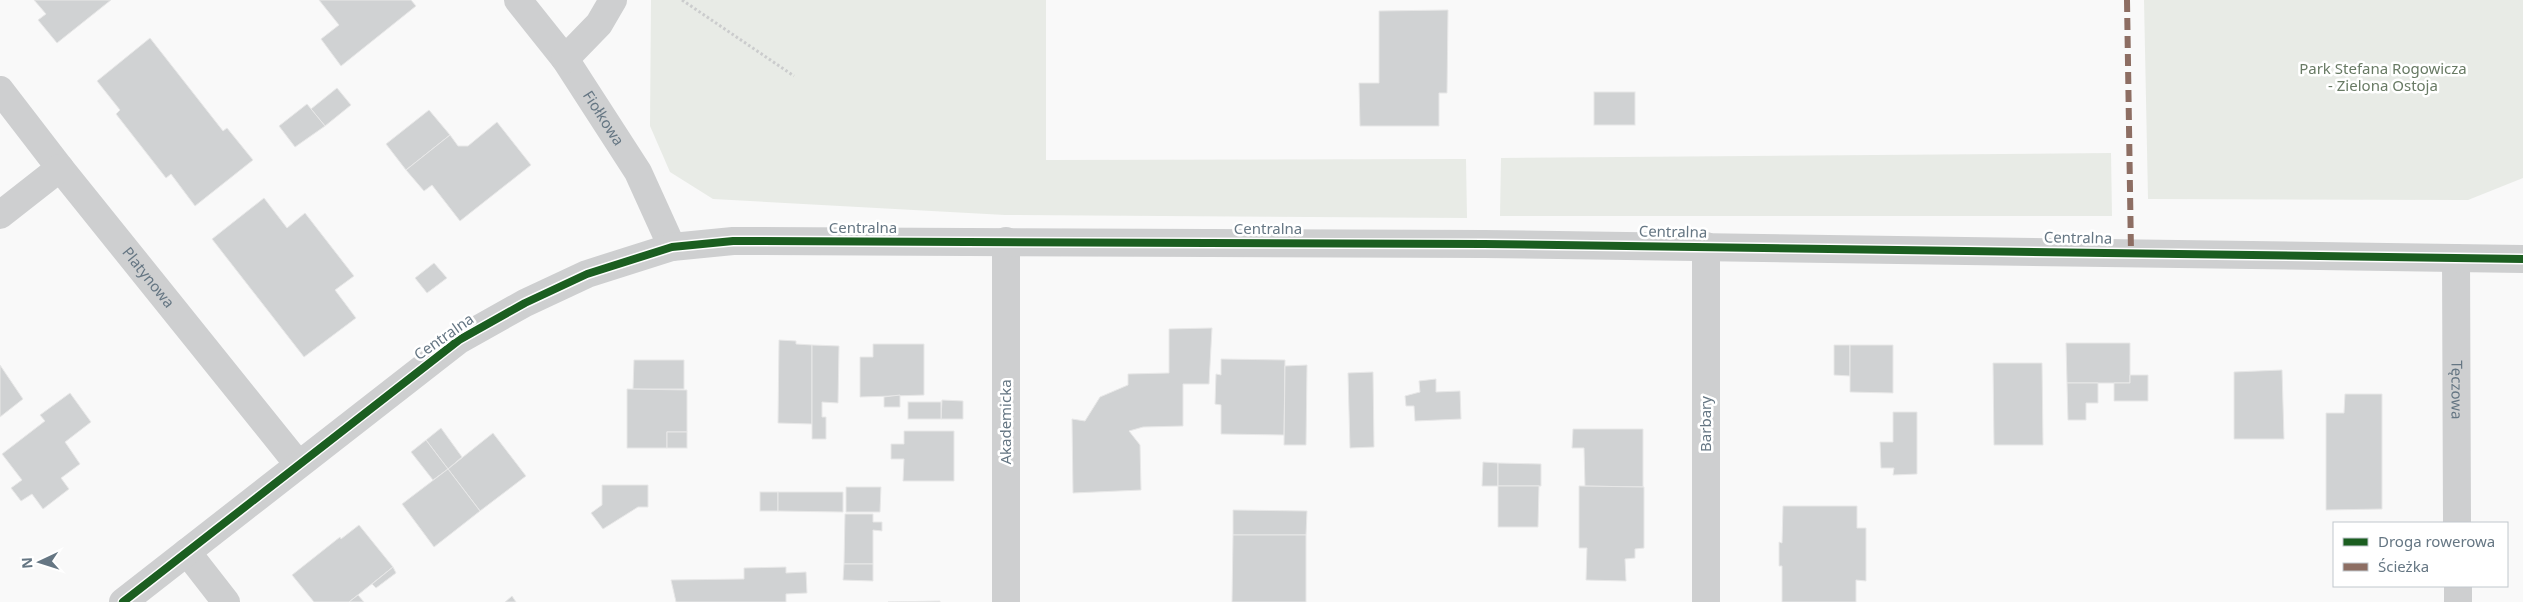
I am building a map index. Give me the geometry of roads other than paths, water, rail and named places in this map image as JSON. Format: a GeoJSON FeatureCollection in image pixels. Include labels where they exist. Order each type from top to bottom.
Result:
{"type":"FeatureCollection","features":[{"type":"Feature","properties":{"kind":"street","name":"Fiołkowa"},"geometry":{"type":"LineString","coordinates":[[518,0],[565,59],[638,172],[672,247]]}},
{"type":"Feature","properties":{"kind":"street"},"geometry":{"type":"LineString","coordinates":[[565,59],[599,24],[613,0]]}},
{"type":"Feature","properties":{"kind":"street","name":"Platynowa"},"geometry":{"type":"LineString","coordinates":[[0,90],[60,168],[298,464]]}},
{"type":"Feature","properties":{"kind":"street"},"geometry":{"type":"LineString","coordinates":[[0,215],[60,168]]}},
{"type":"Feature","properties":{"kind":"street","name":"Centralna"},"geometry":{"type":"LineString","coordinates":[[123,602],[459,340],[525,303],[587,274],[672,247],[733,241],[1006,241],[1706,246],[2523,259]]}},
{"type":"Feature","properties":{"kind":"street","name":"Akademicka"},"geometry":{"type":"LineString","coordinates":[[1006,241],[1006,602]]}},
{"type":"Feature","properties":{"kind":"street","name":"Barbary"},"geometry":{"type":"LineString","coordinates":[[1706,246],[1706,602]]}},
{"type":"Feature","properties":{"kind":"street","name":"Tęczowa"},"geometry":{"type":"LineString","coordinates":[[2456,258],[2458,522]]}},
{"type":"Feature","properties":{"kind":"street"},"geometry":{"type":"LineString","coordinates":[[187,552],[226,602]]}},
{"type":"Feature","properties":{"kind":"street"},"geometry":{"type":"LineString","coordinates":[[2458,587],[2458,602]]}},
{"type":"Feature","properties":{"kind":"park label","name":"Park Stefana Rogowicza - Zielona Ostoja"},"geometry":{"type":"Point","coordinates":[2383,78]}}]}
